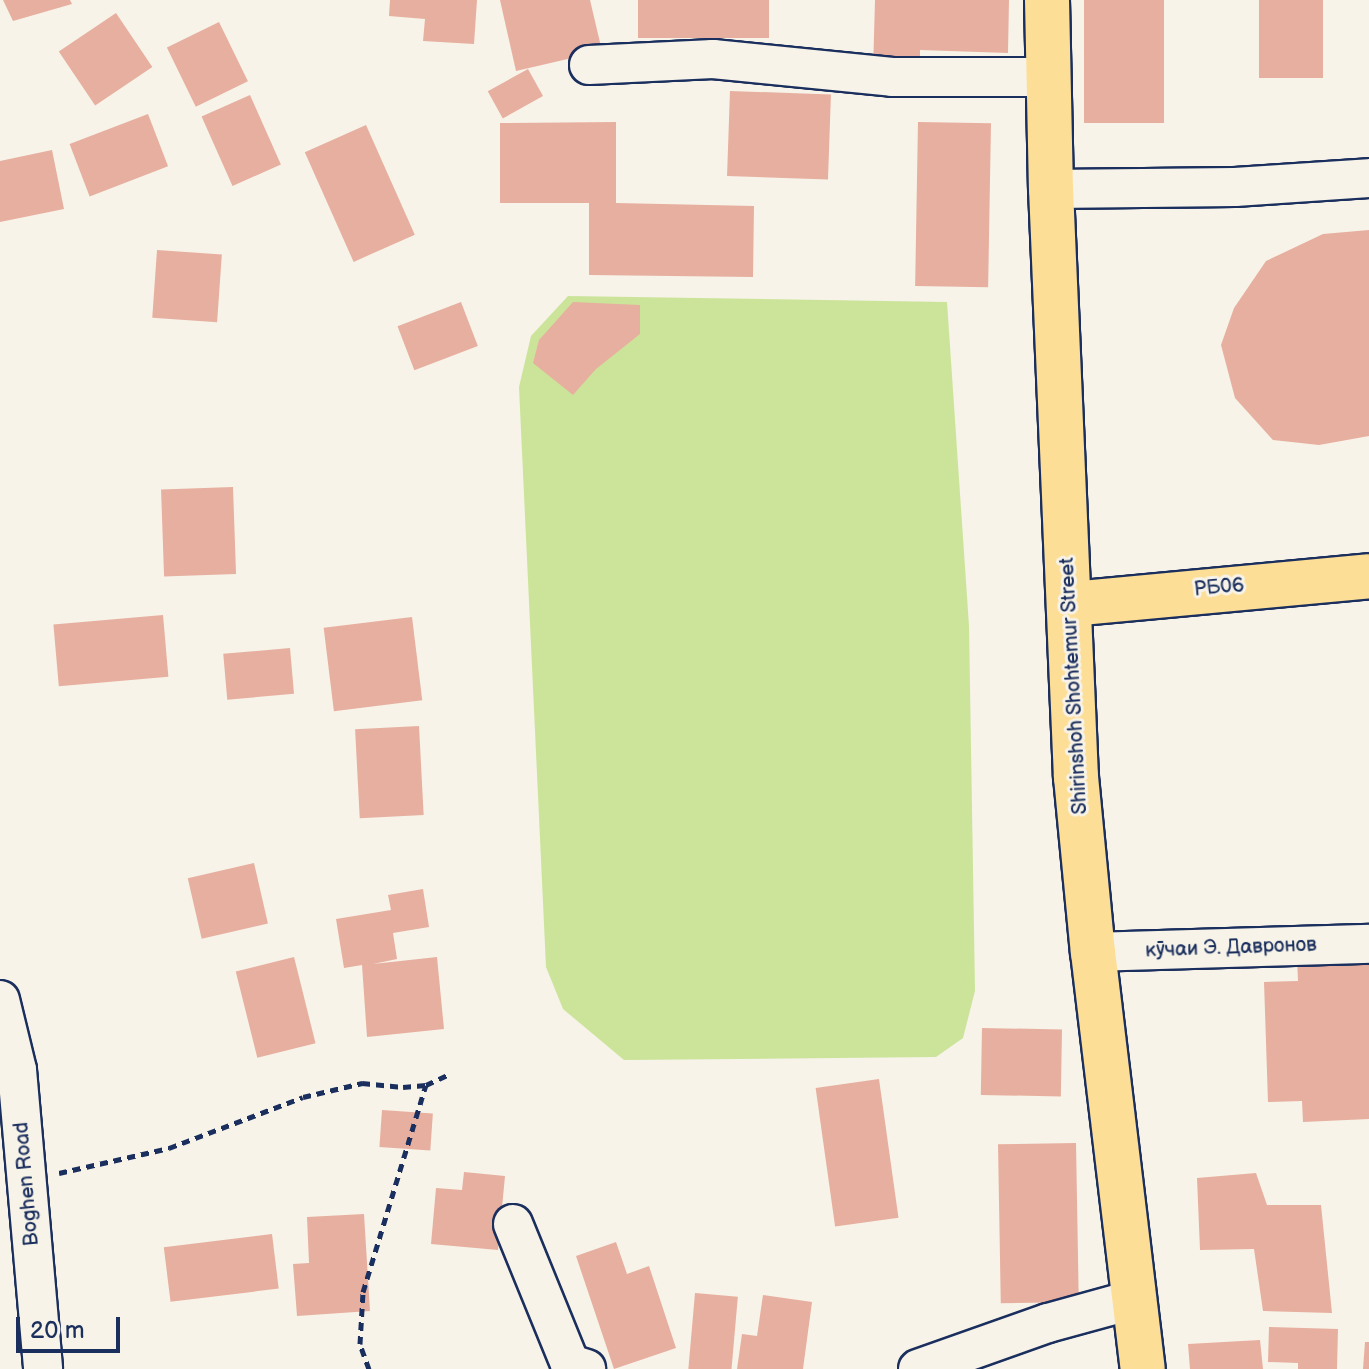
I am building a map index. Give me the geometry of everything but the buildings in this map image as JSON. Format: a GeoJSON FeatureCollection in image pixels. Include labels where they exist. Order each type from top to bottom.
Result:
{"type":"FeatureCollection","features":[{"type":"Feature","properties":{"kind":"main road","name":"Shirinshoh Shohtemur Street"},"geometry":{"type":"LineString","coordinates":[[1047,0],[1051,189],[1076,777],[1093,952],[1143,1369]]}},
{"type":"Feature","properties":{"kind":"main road","name":"РБ06"},"geometry":{"type":"LineString","coordinates":[[1070,604],[1369,576]]}},
{"type":"Feature","properties":{"kind":"street"},"geometry":{"type":"LineString","coordinates":[[589,65],[713,59],[892,77],[1049,77]]}},
{"type":"Feature","properties":{"kind":"street"},"geometry":{"type":"LineString","coordinates":[[1051,189],[1235,187],[1369,178]]}},
{"type":"Feature","properties":{"kind":"street","name":"кӯчаи Э. Давронов"},"geometry":{"type":"LineString","coordinates":[[1093,952],[1369,944]]}},
{"type":"Feature","properties":{"kind":"street","name":"Boghen Road"},"geometry":{"type":"LineString","coordinates":[[0,1000],[17,1070],[43,1369]]}},
{"type":"Feature","properties":{"kind":"street"},"geometry":{"type":"LineString","coordinates":[[513,1224],[570,1364],[586,1369]]}},
{"type":"Feature","properties":{"kind":"street"},"geometry":{"type":"LineString","coordinates":[[918,1369],[1033,1328],[1135,1299]]}},
{"type":"Feature","properties":{"kind":"path"},"geometry":{"type":"LineString","coordinates":[[27,1180],[169,1148],[317,1093],[362,1083],[403,1087],[426,1085],[450,1074]]}},
{"type":"Feature","properties":{"kind":"path"},"geometry":{"type":"LineString","coordinates":[[369,1369],[360,1344],[363,1292],[426,1085]]}},
{"type":"Feature","properties":{"kind":"green space"},"geometry":{"type":"Polygon","coordinates":[[[568,296],[947,302],[969,626],[975,991],[963,1038],[936,1057],[624,1060],[563,1009],[546,967],[519,387],[531,336],[568,296]]]}}]}
